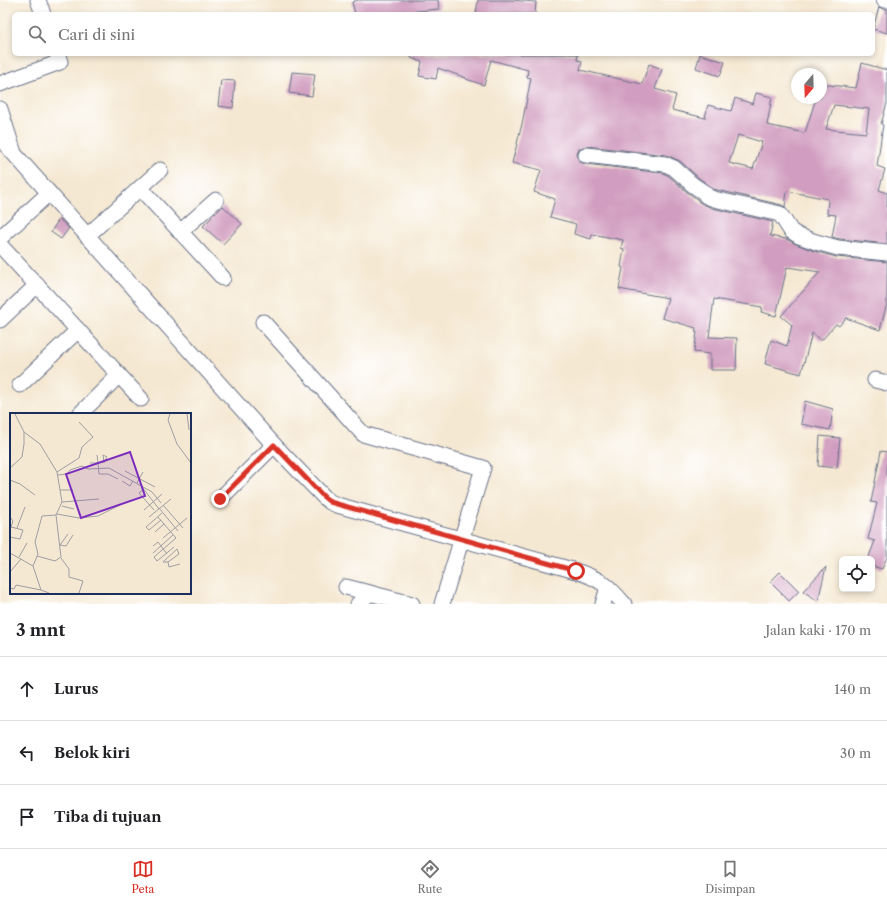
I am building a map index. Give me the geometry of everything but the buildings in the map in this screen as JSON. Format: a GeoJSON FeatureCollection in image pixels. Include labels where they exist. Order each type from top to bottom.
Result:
{"type":"FeatureCollection","features":[{"type":"Feature","properties":{"kind":"street"},"geometry":{"type":"LineString","coordinates":[[38,0],[42,12]]}},
{"type":"Feature","properties":{"kind":"street"},"geometry":{"type":"LineString","coordinates":[[0,84],[60,62],[58,56]]}},
{"type":"Feature","properties":{"kind":"street"},"geometry":{"type":"LineString","coordinates":[[0,109],[15,156]]}},
{"type":"Feature","properties":{"kind":"street"},"geometry":{"type":"LineString","coordinates":[[0,138],[274,445],[330,502],[576,571],[593,577],[608,587],[624,604]]}},
{"type":"Feature","properties":{"kind":"street"},"geometry":{"type":"LineString","coordinates":[[586,155],[665,164],[674,168],[693,185],[705,193],[706,196],[780,214],[792,231],[799,236],[838,248],[887,253]]}},
{"type":"Feature","properties":{"kind":"street"},"geometry":{"type":"LineString","coordinates":[[88,236],[160,170]]}},
{"type":"Feature","properties":{"kind":"street"},"geometry":{"type":"LineString","coordinates":[[140,188],[223,278]]}},
{"type":"Feature","properties":{"kind":"street"},"geometry":{"type":"LineString","coordinates":[[0,238],[48,193]]}},
{"type":"Feature","properties":{"kind":"street"},"geometry":{"type":"LineString","coordinates":[[180,232],[216,200]]}},
{"type":"Feature","properties":{"kind":"street"},"geometry":{"type":"LineString","coordinates":[[0,245],[141,399]]}},
{"type":"Feature","properties":{"kind":"street"},"geometry":{"type":"LineString","coordinates":[[0,320],[37,285]]}},
{"type":"Feature","properties":{"kind":"street"},"geometry":{"type":"LineString","coordinates":[[263,322],[363,434],[483,468],[442,604]]}},
{"type":"Feature","properties":{"kind":"street"},"geometry":{"type":"LineString","coordinates":[[20,385],[78,330]]}},
{"type":"Feature","properties":{"kind":"street"},"geometry":{"type":"LineString","coordinates":[[81,413],[119,375]]}},
{"type":"Feature","properties":{"kind":"street"},"geometry":{"type":"LineString","coordinates":[[220,499],[274,445]]}},
{"type":"Feature","properties":{"kind":"street"},"geometry":{"type":"LineString","coordinates":[[346,587],[369,599],[412,604]]}},
{"type":"Feature","properties":{"kind":"street"},"geometry":{"type":"LineString","coordinates":[[603,604],[608,587]]}},
{"type":"Feature","properties":{"kind":"street"},"geometry":{"type":"LineString","coordinates":[[358,604],[369,599]]}},
{"type":"Feature","properties":{"kind":"route"},"geometry":{"type":"LineString","coordinates":[[220,499],[274,445],[330,502],[576,571]]}}]}
